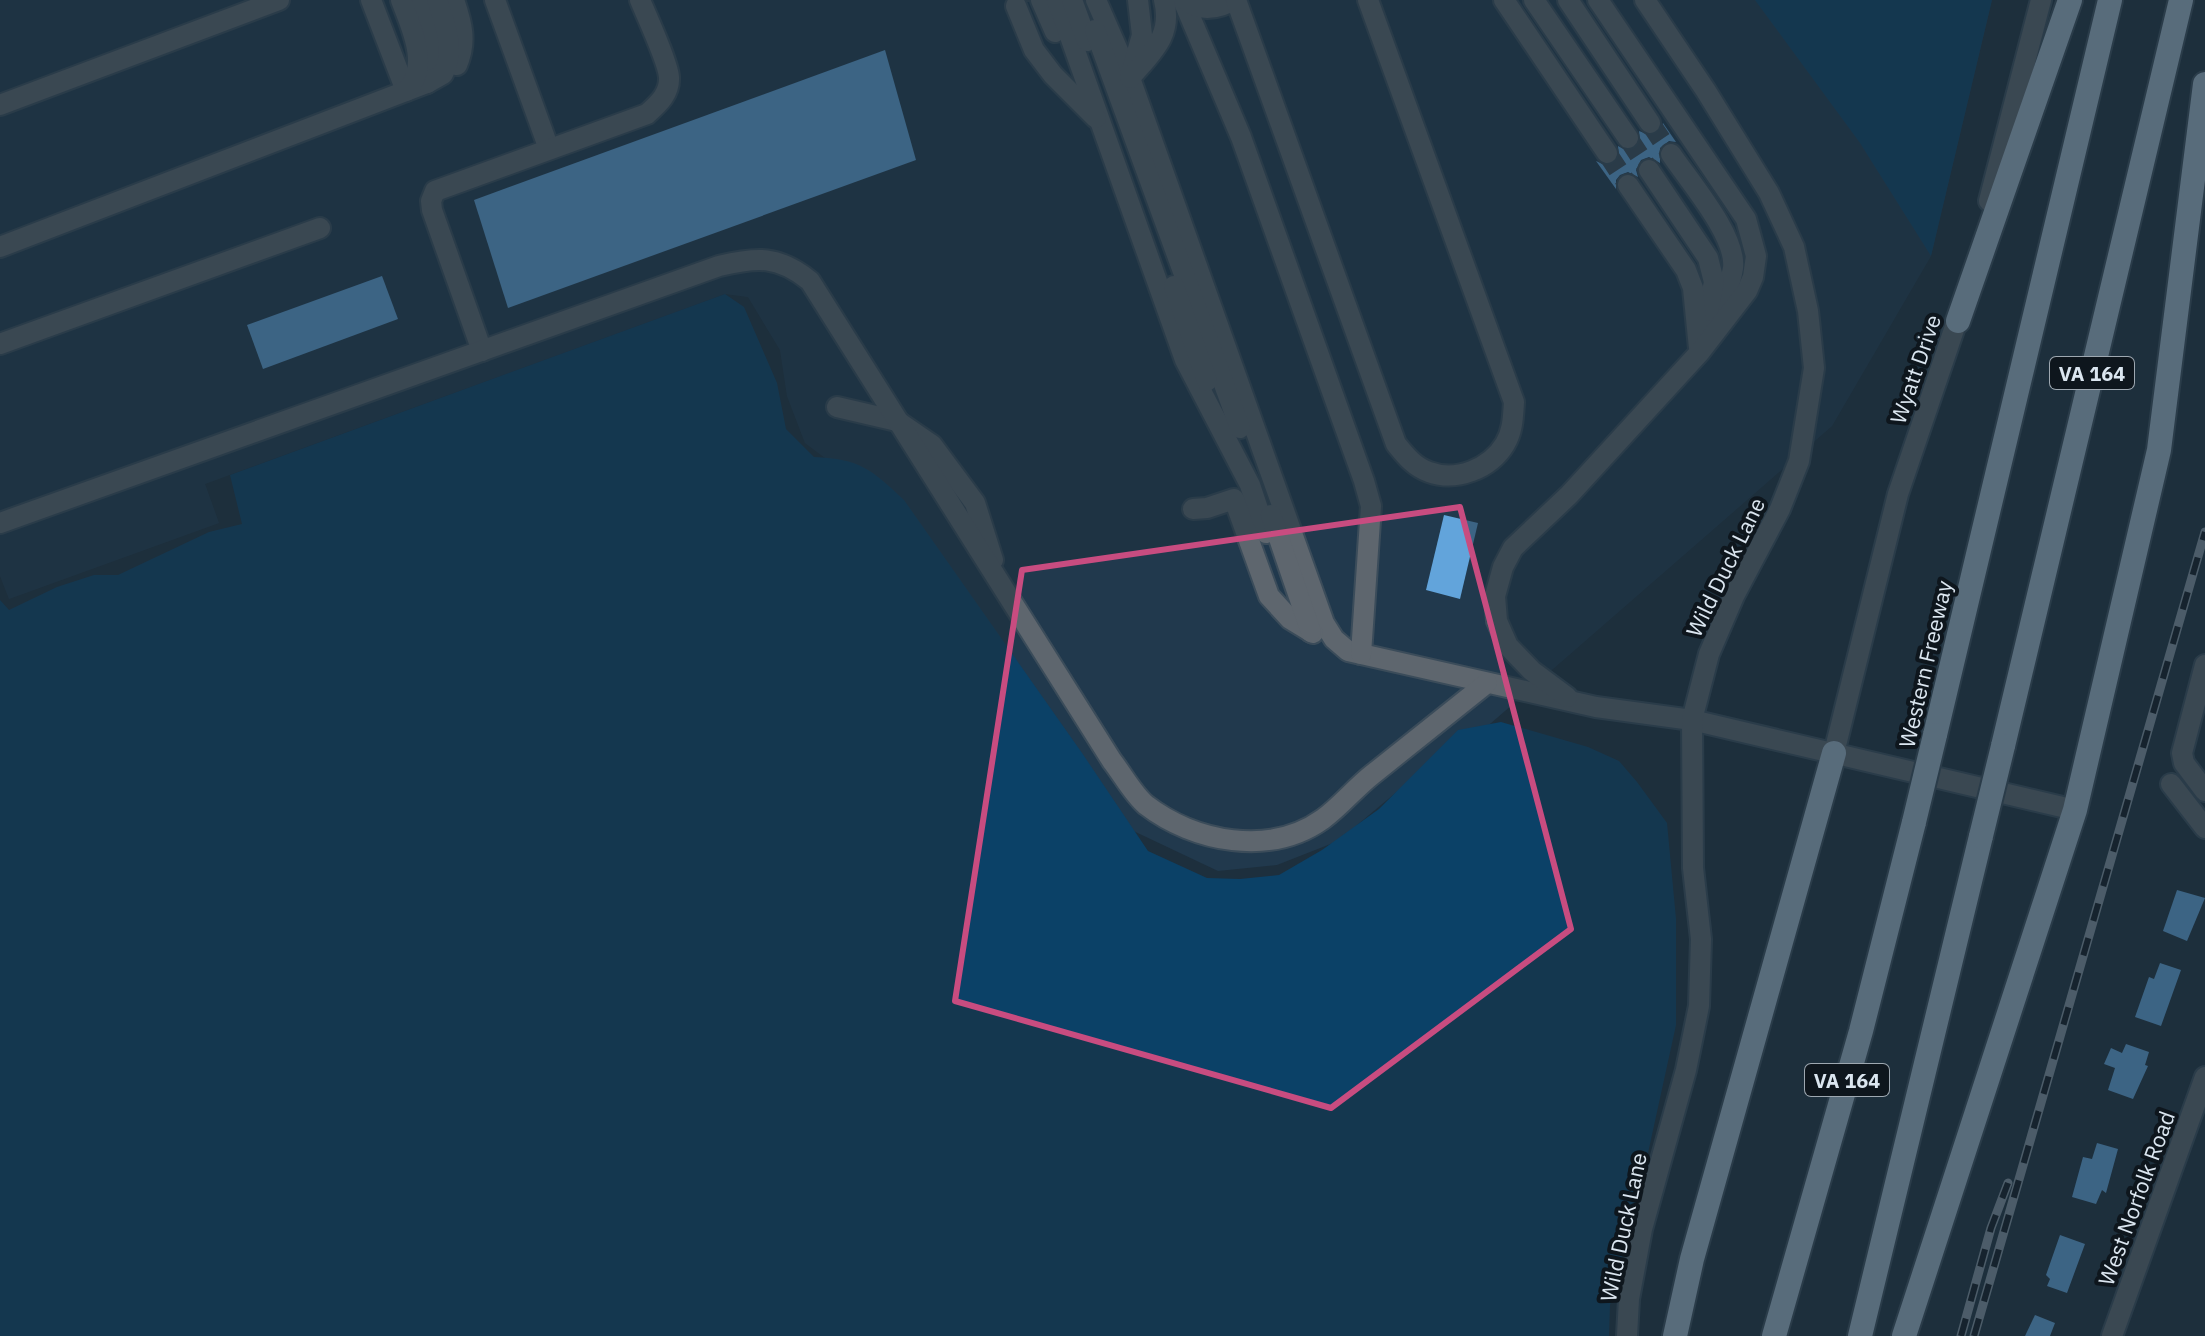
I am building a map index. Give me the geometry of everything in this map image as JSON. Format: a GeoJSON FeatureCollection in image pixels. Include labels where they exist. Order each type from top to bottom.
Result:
{"type":"FeatureCollection","features":[{"type":"Feature","properties":{"kind":"highway"},"geometry":{"type":"LineString","coordinates":[[1958,321],[2070,0]]}},
{"type":"Feature","properties":{"kind":"highway","name":"Western Freeway"},"geometry":{"type":"LineString","coordinates":[[1774,1336],[1861,1031],[1914,822],[2110,0]]}},
{"type":"Feature","properties":{"kind":"highway","name":"VA 164"},"geometry":{"type":"LineString","coordinates":[[1860,1336],[2181,0]]}},
{"type":"Feature","properties":{"kind":"highway"},"geometry":{"type":"LineString","coordinates":[[1904,1336],[2075,810],[2159,450],[2205,84]]}},
{"type":"Feature","properties":{"kind":"highway"},"geometry":{"type":"LineString","coordinates":[[1675,1336],[1692,1259],[1834,753]]}},
{"type":"Feature","properties":{"kind":"street"},"geometry":{"type":"LineString","coordinates":[[0,105],[279,0]]}},
{"type":"Feature","properties":{"kind":"street"},"geometry":{"type":"LineString","coordinates":[[371,0],[406,91]]}},
{"type":"Feature","properties":{"kind":"street"},"geometry":{"type":"LineString","coordinates":[[401,0],[417,54],[417,72],[412,86],[406,91]]}},
{"type":"Feature","properties":{"kind":"street"},"geometry":{"type":"LineString","coordinates":[[417,0],[434,51],[435,78]]}},
{"type":"Feature","properties":{"kind":"street"},"geometry":{"type":"LineString","coordinates":[[435,78],[450,49],[448,30],[437,0]]}},
{"type":"Feature","properties":{"kind":"street"},"geometry":{"type":"LineString","coordinates":[[0,224],[4,246],[435,78],[458,65],[464,39],[454,0]]}},
{"type":"Feature","properties":{"kind":"street"},"geometry":{"type":"LineString","coordinates":[[495,0],[549,149]]}},
{"type":"Feature","properties":{"kind":"street"},"geometry":{"type":"LineString","coordinates":[[482,351],[432,210],[435,191],[647,114],[664,97],[669,76],[640,0]]}},
{"type":"Feature","properties":{"kind":"street"},"geometry":{"type":"LineString","coordinates":[[1057,0],[1185,360],[1250,485],[1304,628]]}},
{"type":"Feature","properties":{"kind":"street"},"geometry":{"type":"LineString","coordinates":[[1072,0],[1233,452]]}},
{"type":"Feature","properties":{"kind":"street"},"geometry":{"type":"LineString","coordinates":[[1085,0],[1261,488],[1304,628]]}},
{"type":"Feature","properties":{"kind":"street"},"geometry":{"type":"LineString","coordinates":[[1096,0],[1130,78],[1324,623],[1334,639],[1355,653]]}},
{"type":"Feature","properties":{"kind":"street"},"geometry":{"type":"LineString","coordinates":[[1111,0],[1130,78]]}},
{"type":"Feature","properties":{"kind":"street"},"geometry":{"type":"LineString","coordinates":[[1128,0],[1142,35]]}},
{"type":"Feature","properties":{"kind":"street"},"geometry":{"type":"LineString","coordinates":[[1130,78],[1142,35],[1138,0]]}},
{"type":"Feature","properties":{"kind":"street"},"geometry":{"type":"LineString","coordinates":[[1154,0],[1165,30]]}},
{"type":"Feature","properties":{"kind":"street"},"geometry":{"type":"LineString","coordinates":[[1130,78],[1164,36],[1168,15],[1164,0]]}},
{"type":"Feature","properties":{"kind":"street"},"geometry":{"type":"LineString","coordinates":[[1184,0],[1241,137],[1371,506],[1355,653]]}},
{"type":"Feature","properties":{"kind":"street"},"geometry":{"type":"LineString","coordinates":[[1184,0],[1193,6],[1211,8],[1225,6],[1235,0],[1396,444],[1410,461],[1429,472],[1450,476],[1472,472],[1491,461],[1505,444],[1513,424],[1514,402],[1368,0]]}},
{"type":"Feature","properties":{"kind":"street"},"geometry":{"type":"LineString","coordinates":[[1504,0],[1607,153]]}},
{"type":"Feature","properties":{"kind":"street"},"geometry":{"type":"LineString","coordinates":[[1534,0],[1628,138]]}},
{"type":"Feature","properties":{"kind":"street"},"geometry":{"type":"LineString","coordinates":[[1568,0],[1650,123]]}},
{"type":"Feature","properties":{"kind":"street"},"geometry":{"type":"LineString","coordinates":[[1573,702],[1532,671],[1508,646],[1497,621],[1495,596],[1503,567],[1513,548],[1569,495],[1700,352],[1747,291],[1756,256],[1746,219],[1598,0]]}},
{"type":"Feature","properties":{"kind":"street","name":"Wild Duck Lane"},"geometry":{"type":"LineString","coordinates":[[1627,1336],[1629,1299],[1642,1229],[1686,1070],[1699,1006],[1701,939],[1693,868],[1692,720],[1709,654],[1734,596],[1780,509],[1799,461],[1814,368],[1808,311],[1794,247],[1769,193],[1645,0]]}},
{"type":"Feature","properties":{"kind":"street","name":"Wyatt Drive"},"geometry":{"type":"LineString","coordinates":[[1834,753],[1898,494],[1958,321],[2041,0]]}},
{"type":"Feature","properties":{"kind":"street"},"geometry":{"type":"LineString","coordinates":[[1028,2],[1082,67]]}},
{"type":"Feature","properties":{"kind":"street"},"geometry":{"type":"LineString","coordinates":[[1028,2],[1048,50],[1064,71],[1089,89]]}},
{"type":"Feature","properties":{"kind":"street"},"geometry":{"type":"LineString","coordinates":[[1028,2],[1034,50],[1053,75],[1101,123]]}},
{"type":"Feature","properties":{"kind":"street"},"geometry":{"type":"LineString","coordinates":[[1671,154],[1730,243],[1733,265],[1729,283],[1700,352]]}},
{"type":"Feature","properties":{"kind":"street"},"geometry":{"type":"LineString","coordinates":[[1649,170],[1708,258],[1712,271],[1714,282],[1700,352]]}},
{"type":"Feature","properties":{"kind":"street"},"geometry":{"type":"LineString","coordinates":[[1628,185],[1686,270],[1693,288],[1700,352]]}},
{"type":"Feature","properties":{"kind":"street"},"geometry":{"type":"LineString","coordinates":[[0,344],[320,228]]}},
{"type":"Feature","properties":{"kind":"street"},"geometry":{"type":"LineString","coordinates":[[0,523],[719,266],[752,258],[795,268],[810,281],[897,421]]}},
{"type":"Feature","properties":{"kind":"street"},"geometry":{"type":"LineString","coordinates":[[837,407],[897,421],[932,445],[975,503],[1002,589],[1112,761],[1143,803],[1173,822],[1230,842],[1269,840],[1297,833],[1323,819],[1359,785],[1487,683]]}},
{"type":"Feature","properties":{"kind":"street"},"geometry":{"type":"LineString","coordinates":[[1193,509],[1234,499],[1269,596],[1304,628],[1355,653],[1573,702],[1692,720],[2075,810]]}},
{"type":"Feature","properties":{"kind":"street"},"geometry":{"type":"LineString","coordinates":[[2205,665],[2182,753],[2184,763],[2205,791]]}},
{"type":"Feature","properties":{"kind":"street"},"geometry":{"type":"LineString","coordinates":[[2171,784],[2205,828]]}},
{"type":"Feature","properties":{"kind":"street","name":"West Norfolk Road"},"geometry":{"type":"LineString","coordinates":[[2112,1336],[2205,1077]]}},
{"type":"Feature","properties":{"kind":"highlighted area"},"geometry":{"type":"Polygon","coordinates":[[[1460,507],[1571,929],[1331,1108],[955,1001],[1022,570],[1460,507]]]}},
{"type":"Feature","properties":{"kind":"shaded area"},"geometry":{"type":"Polygon","coordinates":[[[0,0],[1992,0],[1931,256],[1832,426],[1490,724],[1455,743],[1338,841],[1277,865],[1218,871],[1125,827],[845,473],[805,443],[787,396],[780,350],[748,297],[725,294],[205,484],[219,523],[9,599],[0,576],[0,0]]]}},
{"type":"Feature","properties":{"kind":"shaded area"},"geometry":{"type":"Polygon","coordinates":[[[1755,0],[1992,0],[1931,256],[1860,143],[1755,0]]]}},
{"type":"Feature","properties":{"kind":"shaded area"},"geometry":{"type":"Polygon","coordinates":[[[725,294],[744,307],[777,383],[786,429],[814,457],[854,463],[873,473],[904,500],[1148,851],[1207,878],[1279,875],[1322,850],[1379,809],[1458,730],[1501,722],[1588,747],[1619,761],[1637,782],[1667,823],[1676,919],[1676,1025],[1610,1305],[1609,1336],[0,1336],[0,600],[9,610],[57,587],[94,575],[118,575],[209,532],[242,524],[230,475],[725,294]]]}},
{"type":"Feature","properties":{"kind":"building"},"geometry":{"type":"Polygon","coordinates":[[[885,50],[916,160],[508,308],[474,200],[885,50]]]}},
{"type":"Feature","properties":{"kind":"building"},"geometry":{"type":"Polygon","coordinates":[[[1663,123],[1676,142],[1669,141],[1660,148],[1660,163],[1649,157],[1641,160],[1636,170],[1638,177],[1628,172],[1620,175],[1616,180],[1616,189],[1596,161],[1607,166],[1614,164],[1619,158],[1618,146],[1628,151],[1635,149],[1640,143],[1639,131],[1652,136],[1663,123]]]}},
{"type":"Feature","properties":{"kind":"building"},"geometry":{"type":"Polygon","coordinates":[[[382,276],[398,319],[263,369],[247,325],[382,276]]]}},
{"type":"Feature","properties":{"kind":"building"},"geometry":{"type":"Polygon","coordinates":[[[1444,515],[1478,523],[1460,599],[1426,590],[1444,515]]]}},
{"type":"Feature","properties":{"kind":"building"},"geometry":{"type":"Polygon","coordinates":[[[2177,890],[2205,898],[2187,941],[2163,931],[2177,890]]]}},
{"type":"Feature","properties":{"kind":"building"},"geometry":{"type":"Polygon","coordinates":[[[2160,963],[2181,970],[2161,1026],[2135,1017],[2149,977],[2154,979],[2160,963]]]}},
{"type":"Feature","properties":{"kind":"building"},"geometry":{"type":"Polygon","coordinates":[[[2126,1044],[2149,1052],[2145,1065],[2148,1066],[2133,1099],[2108,1090],[2115,1068],[2104,1064],[2111,1048],[2122,1053],[2126,1044]]]}},
{"type":"Feature","properties":{"kind":"building"},"geometry":{"type":"Polygon","coordinates":[[[2097,1143],[2118,1149],[2106,1193],[2102,1190],[2096,1204],[2072,1197],[2083,1157],[2092,1159],[2097,1143]]]}},
{"type":"Feature","properties":{"kind":"building"},"geometry":{"type":"Polygon","coordinates":[[[2060,1235],[2085,1244],[2067,1293],[2047,1286],[2050,1279],[2046,1275],[2060,1235]]]}},
{"type":"Feature","properties":{"kind":"building"},"geometry":{"type":"Polygon","coordinates":[[[2035,1315],[2055,1323],[2050,1336],[2025,1336],[2035,1315]]]}},
{"type":"Feature","properties":{"kind":"tunnel"},"geometry":{"type":"LineString","coordinates":[[1650,123],[1671,154]]}},
{"type":"Feature","properties":{"kind":"tunnel"},"geometry":{"type":"LineString","coordinates":[[1628,138],[1649,170]]}},
{"type":"Feature","properties":{"kind":"tunnel"},"geometry":{"type":"LineString","coordinates":[[1607,153],[1628,185]]}},
{"type":"Feature","properties":{"kind":"railway"},"geometry":{"type":"LineString","coordinates":[[1974,1336],[2205,532]]}},
{"type":"Feature","properties":{"kind":"railway"},"geometry":{"type":"LineString","coordinates":[[1961,1336],[1991,1228],[2008,1183]]}}]}
